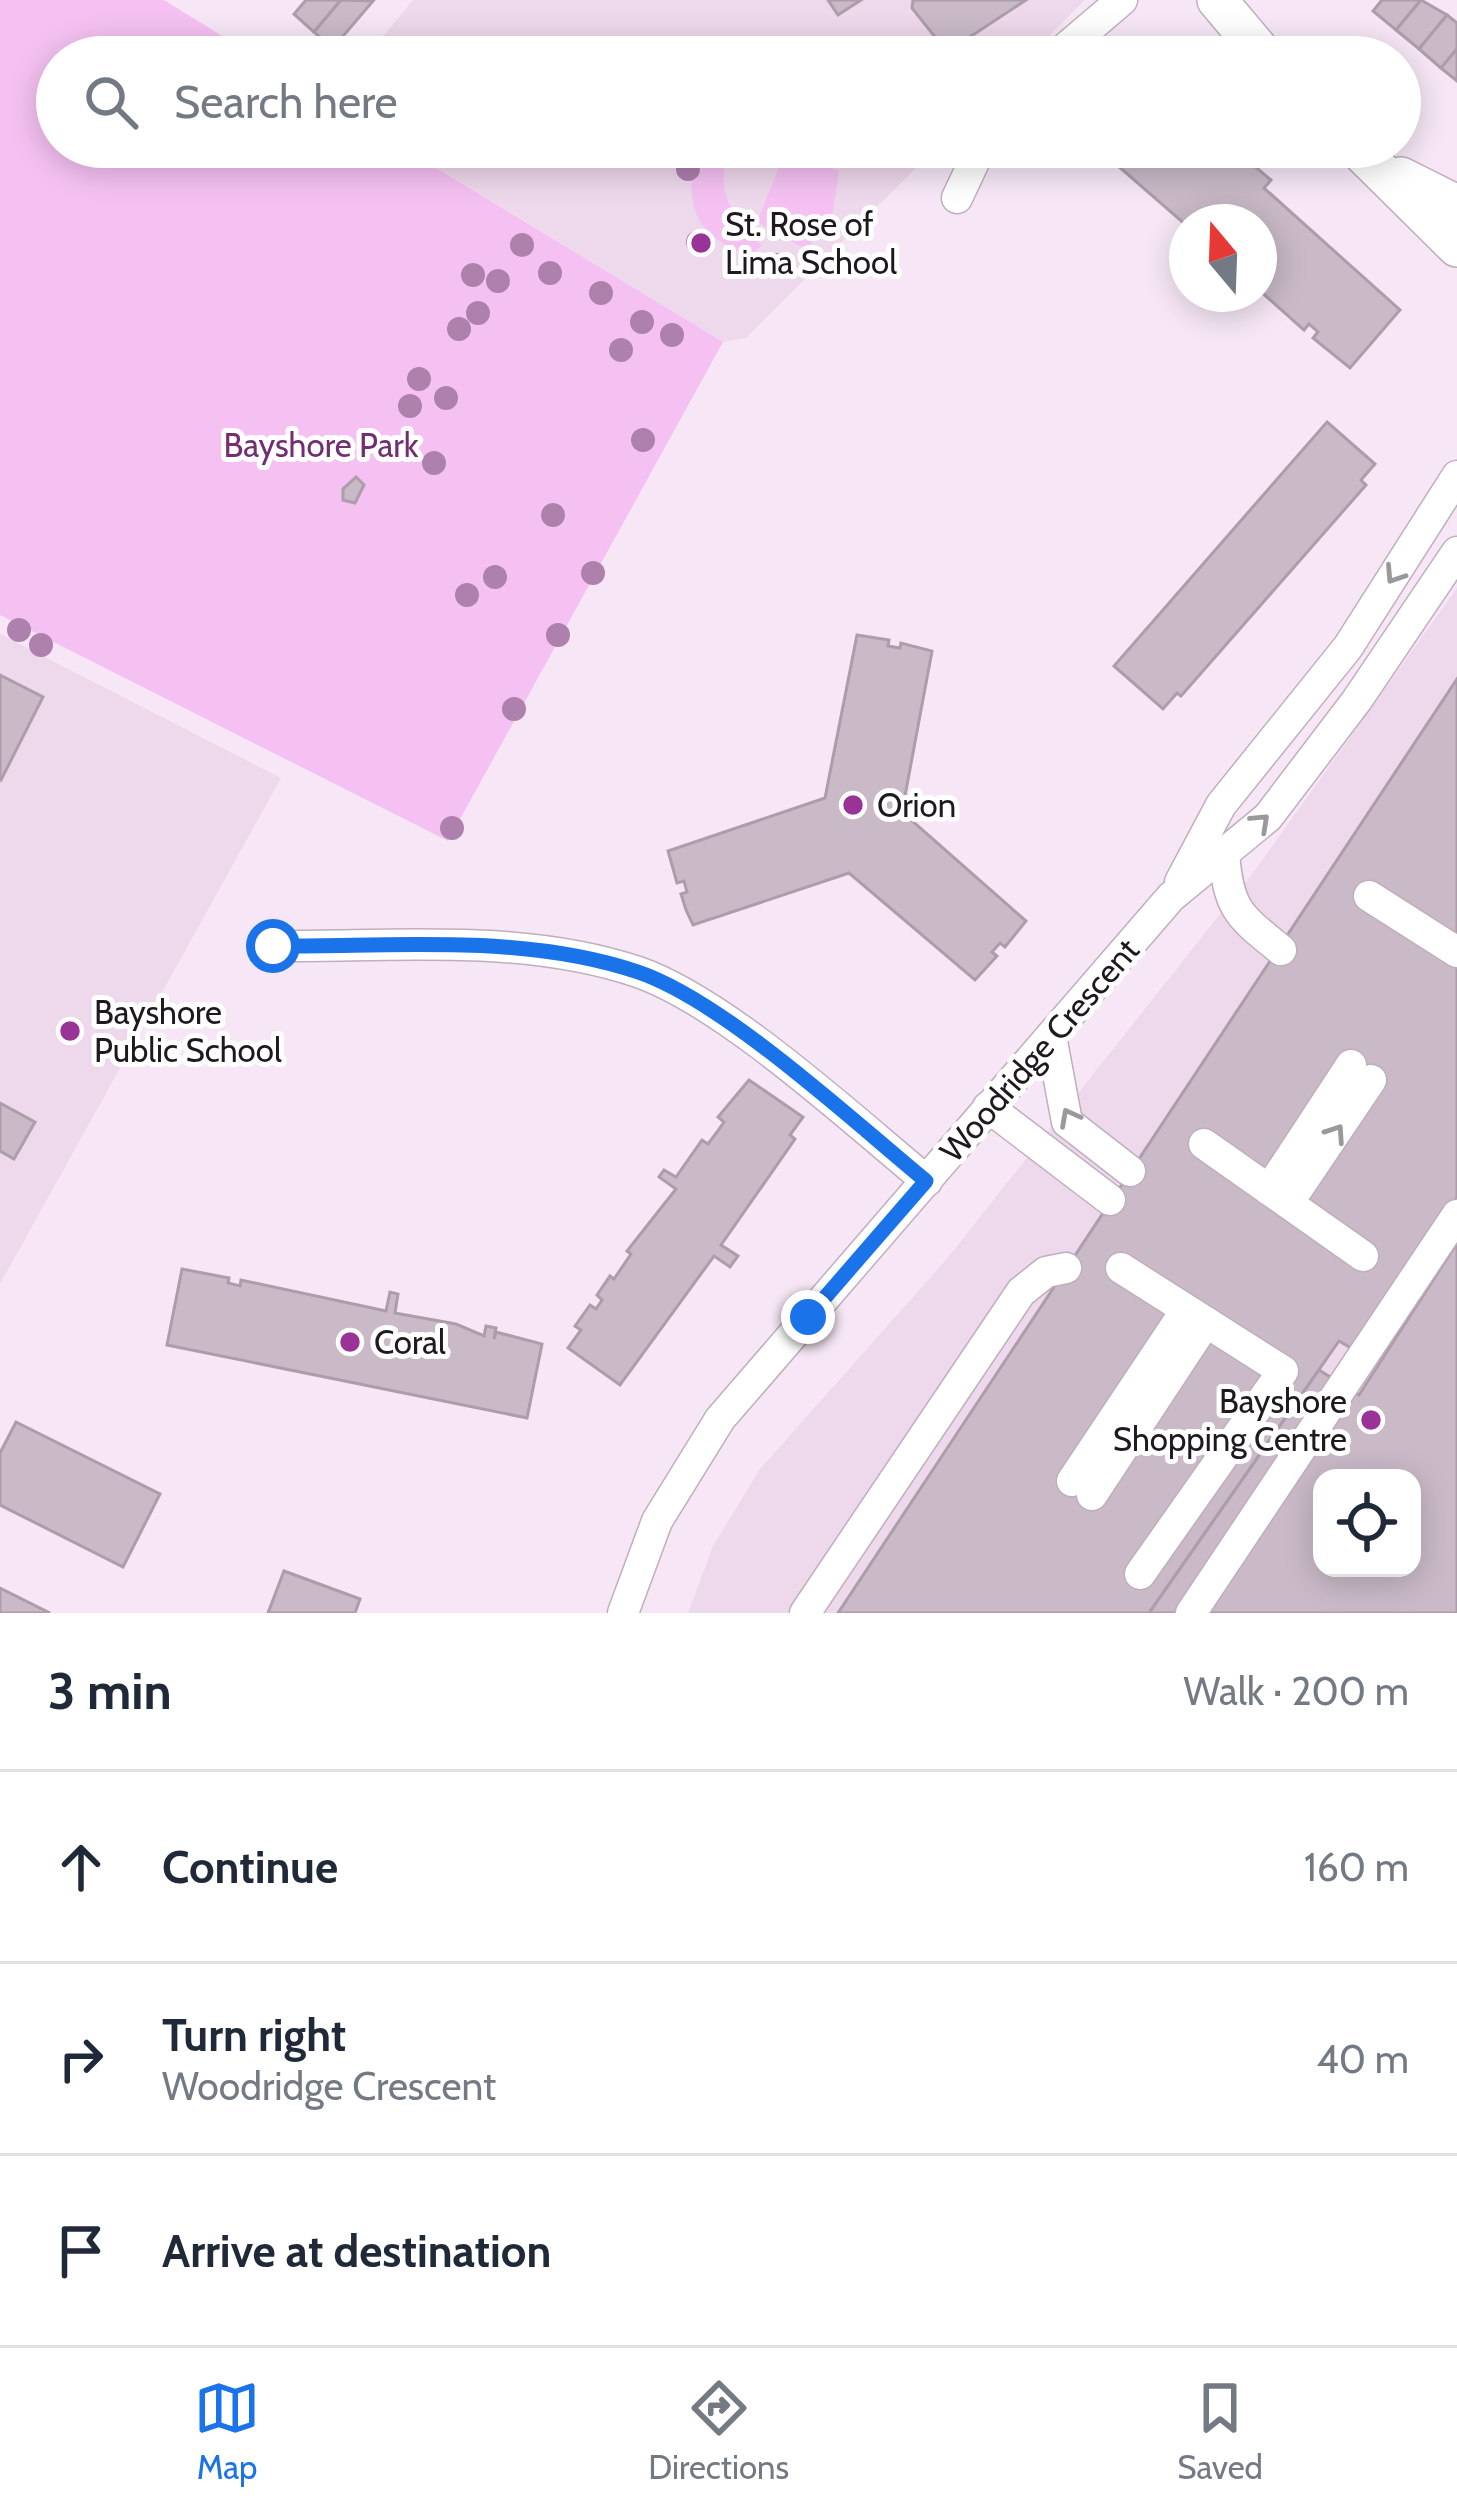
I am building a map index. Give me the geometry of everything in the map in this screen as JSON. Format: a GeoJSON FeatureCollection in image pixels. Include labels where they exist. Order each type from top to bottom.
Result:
{"type":"FeatureCollection","features":[{"type":"Feature","properties":{"kind":"main road"},"geometry":{"type":"LineString","coordinates":[[1217,0],[1247,36]]}},
{"type":"Feature","properties":{"kind":"main road"},"geometry":{"type":"LineString","coordinates":[[1379,168],[1457,247]]}},
{"type":"Feature","properties":{"kind":"main road"},"geometry":{"type":"LineString","coordinates":[[1388,168],[1457,205]]}},
{"type":"Feature","properties":{"kind":"street"},"geometry":{"type":"LineString","coordinates":[[1080,36],[1122,0]]}},
{"type":"Feature","properties":{"kind":"street"},"geometry":{"type":"LineString","coordinates":[[957,198],[972,168]]}},
{"type":"Feature","properties":{"kind":"street","name":"Woodridge Crescent"},"geometry":{"type":"LineString","coordinates":[[1171,897],[1221,805],[1348,647],[1457,476]]}},
{"type":"Feature","properties":{"kind":"street","name":"Woodridge Crescent"},"geometry":{"type":"LineString","coordinates":[[623,1613],[657,1522],[696,1452],[1171,897],[1268,817],[1315,759],[1457,552]]}},
{"type":"Feature","properties":{"kind":"street"},"geometry":{"type":"LineString","coordinates":[[1224,854],[1228,898],[1238,915],[1281,950]]}},
{"type":"Feature","properties":{"kind":"street"},"geometry":{"type":"LineString","coordinates":[[1370,896],[1451,948]]}},
{"type":"Feature","properties":{"kind":"street"},"geometry":{"type":"LineString","coordinates":[[273,946],[473,945],[569,954],[642,973],[784,1065],[926,1181]]}},
{"type":"Feature","properties":{"kind":"street"},"geometry":{"type":"LineString","coordinates":[[1051,1036],[1067,1122],[1130,1171]]}},
{"type":"Feature","properties":{"kind":"street"},"geometry":{"type":"LineString","coordinates":[[1279,1196],[1361,1072]]}},
{"type":"Feature","properties":{"kind":"street"},"geometry":{"type":"LineString","coordinates":[[988,1107],[1110,1200]]}},
{"type":"Feature","properties":{"kind":"street"},"geometry":{"type":"LineString","coordinates":[[1204,1144],[1363,1256]]}},
{"type":"Feature","properties":{"kind":"street"},"geometry":{"type":"LineString","coordinates":[[1191,1613],[1457,1215]]}},
{"type":"Feature","properties":{"kind":"street"},"geometry":{"type":"LineString","coordinates":[[805,1613],[1021,1292],[1046,1272],[1066,1268]]}},
{"type":"Feature","properties":{"kind":"street"},"geometry":{"type":"LineString","coordinates":[[1121,1268],[1283,1371],[1140,1574]]}},
{"type":"Feature","properties":{"kind":"street"},"geometry":{"type":"LineString","coordinates":[[1082,1488],[1196,1316]]}},
{"type":"Feature","properties":{"kind":"shaded area"},"geometry":{"type":"Polygon","coordinates":[[[413,0],[1085,0],[1049,36],[383,36],[413,0]]]}},
{"type":"Feature","properties":{"kind":"shaded area","name":"St. Rose of Lima School"},"geometry":{"type":"Polygon","coordinates":[[[437,168],[916,168],[746,338],[723,342],[437,168]]]}},
{"type":"Feature","properties":{"kind":"shaded area"},"geometry":{"type":"Polygon","coordinates":[[[1457,588],[1457,1613],[688,1613],[713,1546],[760,1469],[945,1261],[1255,870],[1457,588]]]}},
{"type":"Feature","properties":{"kind":"shaded area","name":"Bayshore Public School"},"geometry":{"type":"Polygon","coordinates":[[[0,634],[281,778],[0,1284],[0,634]]]}},
{"type":"Feature","properties":{"kind":"green space","name":"Bayshore Park"},"geometry":{"type":"Polygon","coordinates":[[[0,0],[164,0],[222,36],[36,36],[36,168],[437,168],[723,342],[448,841],[0,615],[0,0]]]}},
{"type":"Feature","properties":{"kind":"green space"},"geometry":{"type":"Polygon","coordinates":[[[694,168],[725,168],[728,201],[762,246],[748,255],[714,237],[696,214],[694,168]]]}},
{"type":"Feature","properties":{"kind":"green space"},"geometry":{"type":"Polygon","coordinates":[[[779,168],[839,171],[832,218],[806,249],[757,222],[779,168]]]}},
{"type":"Feature","properties":{"kind":"building"},"geometry":{"type":"Polygon","coordinates":[[[306,0],[341,0],[314,32],[294,14],[306,0]]]}},
{"type":"Feature","properties":{"kind":"building"},"geometry":{"type":"Polygon","coordinates":[[[341,0],[373,1],[343,36],[314,32],[341,0]]]}},
{"type":"Feature","properties":{"kind":"building"},"geometry":{"type":"Polygon","coordinates":[[[828,0],[861,0],[838,15],[828,0]]]}},
{"type":"Feature","properties":{"kind":"building"},"geometry":{"type":"Polygon","coordinates":[[[913,0],[1026,0],[971,36],[934,36],[912,8],[913,0]]]}},
{"type":"Feature","properties":{"kind":"building"},"geometry":{"type":"Polygon","coordinates":[[[1382,0],[1421,0],[1396,30],[1373,11],[1382,0]]]}},
{"type":"Feature","properties":{"kind":"building"},"geometry":{"type":"Polygon","coordinates":[[[1421,0],[1447,15],[1421,47],[1421,36],[1403,36],[1396,30],[1421,0]]]}},
{"type":"Feature","properties":{"kind":"building"},"geometry":{"type":"Polygon","coordinates":[[[1447,15],[1457,23],[1457,49],[1441,68],[1421,47],[1447,15]]]}},
{"type":"Feature","properties":{"kind":"building"},"geometry":{"type":"Polygon","coordinates":[[[1457,49],[1457,81],[1441,68],[1457,49]]]}},
{"type":"Feature","properties":{"kind":"building"},"geometry":{"type":"Polygon","coordinates":[[[1120,168],[1257,168],[1271,180],[1264,188],[1400,310],[1350,368],[1313,338],[1318,332],[1309,324],[1304,330],[1277,306],[1277,204],[1169,204],[1169,210],[1120,168]]]}},
{"type":"Feature","properties":{"kind":"building"},"geometry":{"type":"Polygon","coordinates":[[[1327,422],[1375,464],[1361,480],[1366,485],[1181,696],[1177,693],[1163,709],[1114,666],[1327,422]]]}},
{"type":"Feature","properties":{"kind":"building"},"geometry":{"type":"Polygon","coordinates":[[[356,477],[364,485],[355,503],[343,500],[343,489],[356,477]]]}},
{"type":"Feature","properties":{"kind":"building","name":"Orion"},"geometry":{"type":"Polygon","coordinates":[[[857,635],[889,640],[888,646],[900,648],[901,643],[932,651],[902,812],[1026,921],[1005,947],[1000,943],[992,952],[997,956],[975,980],[849,873],[693,925],[686,910],[681,894],[687,892],[684,881],[677,883],[668,851],[825,798],[857,635]]]}},
{"type":"Feature","properties":{"kind":"building"},"geometry":{"type":"Polygon","coordinates":[[[0,675],[43,697],[1,780],[0,779],[0,675]]]}},
{"type":"Feature","properties":{"kind":"building"},"geometry":{"type":"Polygon","coordinates":[[[1457,679],[1457,1197],[1356,1351],[1339,1341],[1149,1613],[838,1613],[1457,679]]]}},
{"type":"Feature","properties":{"kind":"building"},"geometry":{"type":"Polygon","coordinates":[[[749,1080],[803,1117],[790,1135],[795,1139],[721,1245],[738,1256],[730,1267],[714,1256],[620,1385],[568,1348],[581,1330],[575,1326],[590,1305],[596,1309],[602,1300],[597,1295],[610,1276],[614,1279],[631,1254],[627,1251],[676,1189],[659,1177],[664,1170],[676,1177],[702,1140],[708,1144],[724,1122],[718,1117],[749,1080]]]}},
{"type":"Feature","properties":{"kind":"building"},"geometry":{"type":"Polygon","coordinates":[[[0,1103],[35,1122],[14,1159],[0,1151],[0,1103]]]}},
{"type":"Feature","properties":{"kind":"building","name":"Bayshore Shopping Centre"},"geometry":{"type":"Polygon","coordinates":[[[1457,1243],[1457,1613],[1149,1613],[1319,1370],[1359,1395],[1457,1243]]]}},
{"type":"Feature","properties":{"kind":"building","name":"Coral"},"geometry":{"type":"Polygon","coordinates":[[[182,1269],[229,1278],[228,1283],[240,1286],[241,1280],[386,1311],[390,1292],[398,1294],[395,1313],[456,1324],[484,1336],[486,1326],[496,1328],[494,1339],[496,1332],[542,1344],[527,1418],[167,1345],[182,1269]]]}},
{"type":"Feature","properties":{"kind":"building"},"geometry":{"type":"Polygon","coordinates":[[[16,1422],[160,1494],[123,1567],[0,1505],[0,1453],[16,1422]]]}},
{"type":"Feature","properties":{"kind":"building"},"geometry":{"type":"Polygon","coordinates":[[[284,1571],[360,1599],[355,1613],[268,1613],[284,1571]]]}},
{"type":"Feature","properties":{"kind":"building"},"geometry":{"type":"Polygon","coordinates":[[[0,1588],[50,1613],[0,1613],[0,1588]]]}},
{"type":"Feature","properties":{"kind":"place","name":"St. Rose of Lima School"},"geometry":{"type":"Point","coordinates":[701,243]}},
{"type":"Feature","properties":{"kind":"place","name":"Orion"},"geometry":{"type":"Point","coordinates":[853,805]}},
{"type":"Feature","properties":{"kind":"place","name":"Bayshore Public School"},"geometry":{"type":"Point","coordinates":[70,1031]}},
{"type":"Feature","properties":{"kind":"place","name":"Coral"},"geometry":{"type":"Point","coordinates":[350,1342]}},
{"type":"Feature","properties":{"kind":"place","name":"Bayshore Shopping Centre"},"geometry":{"type":"Point","coordinates":[1371,1420]}},
{"type":"Feature","properties":{"kind":"route"},"geometry":{"type":"LineString","coordinates":[[273,946],[473,945],[569,954],[642,973],[728,1025],[926,1181],[808,1317]]}}]}
